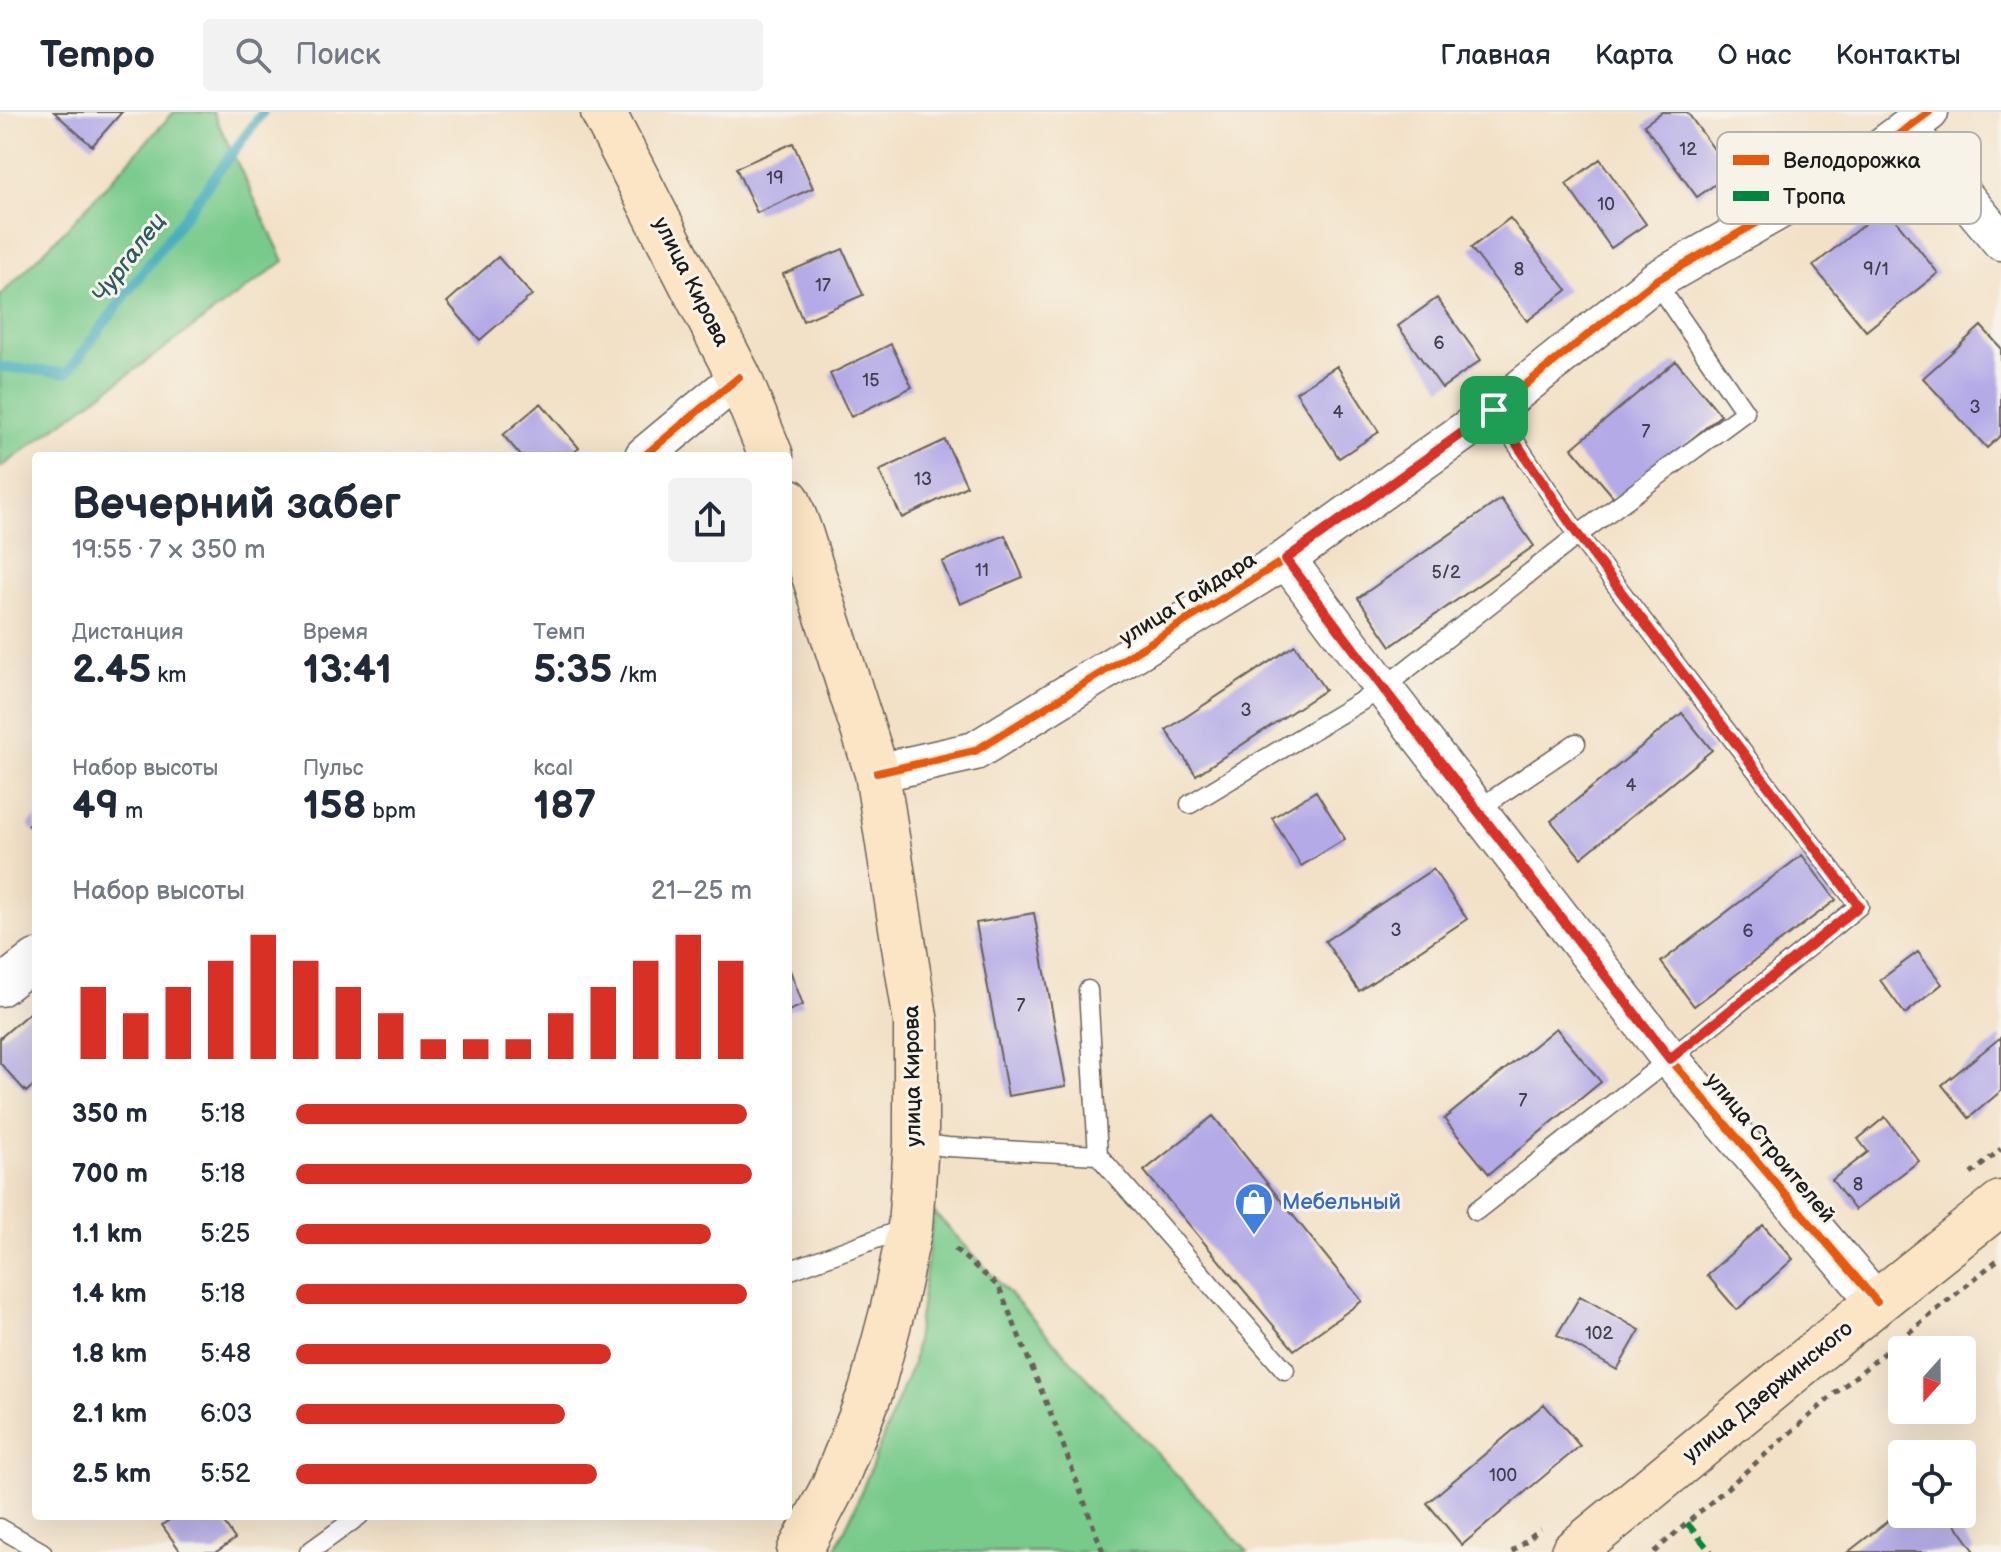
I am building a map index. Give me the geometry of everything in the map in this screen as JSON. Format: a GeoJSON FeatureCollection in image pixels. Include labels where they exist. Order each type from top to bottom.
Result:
{"type":"FeatureCollection","features":[{"type":"Feature","properties":{"kind":"main road","name":"улица Кирова"},"geometry":{"type":"LineString","coordinates":[[603,112],[739,377],[769,452]]}},
{"type":"Feature","properties":{"kind":"main road","name":"улица Кирова"},"geometry":{"type":"LineString","coordinates":[[792,511],[877,773],[916,1023],[916,1143],[910,1227],[893,1308],[871,1391],[833,1487],[799,1552]]}},
{"type":"Feature","properties":{"kind":"main road","name":"улица Дзержинского"},"geometry":{"type":"LineString","coordinates":[[1573,1552],[2001,1203]]}},
{"type":"Feature","properties":{"kind":"street","name":"улица Гайдара"},"geometry":{"type":"LineString","coordinates":[[1902,132],[1918,120]]}},
{"type":"Feature","properties":{"kind":"street"},"geometry":{"type":"LineString","coordinates":[[1981,212],[2001,241]]}},
{"type":"Feature","properties":{"kind":"street","name":"улица Гайдара"},"geometry":{"type":"LineString","coordinates":[[877,773],[975,751],[1286,559],[1494,410],[1655,281],[1755,224]]}},
{"type":"Feature","properties":{"kind":"street"},"geometry":{"type":"LineString","coordinates":[[649,452],[739,377]]}},
{"type":"Feature","properties":{"kind":"street","name":"улица Строителей"},"geometry":{"type":"LineString","coordinates":[[1286,559],[1670,1059],[1877,1302]]}},
{"type":"Feature","properties":{"kind":"street"},"geometry":{"type":"LineString","coordinates":[[0,987],[32,962]]}},
{"type":"Feature","properties":{"kind":"lane"},"geometry":{"type":"LineString","coordinates":[[1190,804],[1383,688],[1578,535],[1745,412],[1655,281]]}},
{"type":"Feature","properties":{"kind":"lane"},"geometry":{"type":"LineString","coordinates":[[1476,1211],[1859,906],[1578,535],[1494,410]]}},
{"type":"Feature","properties":{"kind":"lane"},"geometry":{"type":"LineString","coordinates":[[1477,810],[1576,743]]}},
{"type":"Feature","properties":{"kind":"lane"},"geometry":{"type":"LineString","coordinates":[[1088,990],[1098,1155],[1285,1370]]}},
{"type":"Feature","properties":{"kind":"lane"},"geometry":{"type":"LineString","coordinates":[[916,1143],[1098,1155]]}},
{"type":"Feature","properties":{"kind":"lane"},"geometry":{"type":"LineString","coordinates":[[792,1270],[910,1227]]}},
{"type":"Feature","properties":{"kind":"lane"},"geometry":{"type":"LineString","coordinates":[[309,1552],[353,1520]]}},
{"type":"Feature","properties":{"kind":"lane"},"geometry":{"type":"LineString","coordinates":[[0,1528],[42,1552]]}},
{"type":"Feature","properties":{"kind":"path"},"geometry":{"type":"LineString","coordinates":[[955,1249],[999,1287],[1103,1552]]}},
{"type":"Feature","properties":{"kind":"path"},"geometry":{"type":"LineString","coordinates":[[1654,1552],[1839,1390],[2001,1257]]}},
{"type":"Feature","properties":{"kind":"green space"},"geometry":{"type":"Polygon","coordinates":[[[174,112],[213,112],[284,261],[0,468],[0,296],[174,112]]]}},
{"type":"Feature","properties":{"kind":"green space"},"geometry":{"type":"Polygon","coordinates":[[[934,1212],[1248,1552],[834,1552],[913,1363],[934,1212]]]}},
{"type":"Feature","properties":{"kind":"building"},"geometry":{"type":"Polygon","coordinates":[[[54,112],[122,112],[92,146],[54,112]]]}},
{"type":"Feature","properties":{"kind":"building"},"geometry":{"type":"Polygon","coordinates":[[[1662,112],[1687,112],[1717,154],[1717,183],[1697,197],[1644,125],[1662,112]]]}},
{"type":"Feature","properties":{"kind":"building"},"geometry":{"type":"Polygon","coordinates":[[[793,143],[813,188],[757,213],[736,168],[793,143]]]}},
{"type":"Feature","properties":{"kind":"building"},"geometry":{"type":"Polygon","coordinates":[[[1600,159],[1646,224],[1611,248],[1566,184],[1600,159]]]}},
{"type":"Feature","properties":{"kind":"building"},"geometry":{"type":"Polygon","coordinates":[[[1510,218],[1567,290],[1527,321],[1471,248],[1510,218]]]}},
{"type":"Feature","properties":{"kind":"building"},"geometry":{"type":"Polygon","coordinates":[[[1864,224],[1899,224],[1938,273],[1866,331],[1813,266],[1864,224]]]}},
{"type":"Feature","properties":{"kind":"building"},"geometry":{"type":"Polygon","coordinates":[[[843,249],[863,295],[803,321],[783,274],[843,249]]]}},
{"type":"Feature","properties":{"kind":"building"},"geometry":{"type":"Polygon","coordinates":[[[498,257],[532,295],[480,340],[447,302],[498,257]]]}},
{"type":"Feature","properties":{"kind":"building"},"geometry":{"type":"Polygon","coordinates":[[[1437,298],[1481,360],[1442,388],[1398,326],[1437,298]]]}},
{"type":"Feature","properties":{"kind":"building"},"geometry":{"type":"Polygon","coordinates":[[[1981,326],[2001,348],[2001,435],[1987,448],[1923,378],[1981,326]]]}},
{"type":"Feature","properties":{"kind":"building"},"geometry":{"type":"Polygon","coordinates":[[[891,344],[912,387],[851,417],[830,374],[891,344]]]}},
{"type":"Feature","properties":{"kind":"building"},"geometry":{"type":"Polygon","coordinates":[[[1676,361],[1721,415],[1617,501],[1572,448],[1676,361]]]}},
{"type":"Feature","properties":{"kind":"building"},"geometry":{"type":"Polygon","coordinates":[[[1337,366],[1379,432],[1339,458],[1296,392],[1337,366]]]}},
{"type":"Feature","properties":{"kind":"building"},"geometry":{"type":"Polygon","coordinates":[[[541,403],[579,448],[574,452],[518,452],[503,435],[541,403]]]}},
{"type":"Feature","properties":{"kind":"building"},"geometry":{"type":"Polygon","coordinates":[[[945,440],[967,486],[902,518],[879,471],[945,440]]]}},
{"type":"Feature","properties":{"kind":"building"},"geometry":{"type":"Polygon","coordinates":[[[1501,499],[1534,546],[1391,646],[1358,598],[1501,499]]]}},
{"type":"Feature","properties":{"kind":"building"},"geometry":{"type":"Polygon","coordinates":[[[1005,535],[1023,577],[960,604],[942,562],[1005,535]]]}},
{"type":"Feature","properties":{"kind":"building"},"geometry":{"type":"Polygon","coordinates":[[[1295,645],[1325,690],[1196,775],[1166,730],[1295,645]]]}},
{"type":"Feature","properties":{"kind":"building"},"geometry":{"type":"Polygon","coordinates":[[[1682,713],[1712,750],[1581,858],[1551,821],[1682,713]]]}},
{"type":"Feature","properties":{"kind":"building"},"geometry":{"type":"Polygon","coordinates":[[[1316,791],[1345,839],[1301,866],[1272,818],[1316,791]]]}},
{"type":"Feature","properties":{"kind":"building"},"geometry":{"type":"Polygon","coordinates":[[[1802,855],[1836,900],[1694,1006],[1661,962],[1802,855]]]}},
{"type":"Feature","properties":{"kind":"building"},"geometry":{"type":"Polygon","coordinates":[[[1433,869],[1467,919],[1359,991],[1325,941],[1433,869]]]}},
{"type":"Feature","properties":{"kind":"building"},"geometry":{"type":"Polygon","coordinates":[[[1034,913],[1066,1086],[1008,1096],[976,923],[1034,913]]]}},
{"type":"Feature","properties":{"kind":"building"},"geometry":{"type":"Polygon","coordinates":[[[1918,952],[1942,984],[1905,1014],[1880,980],[1918,952]]]}},
{"type":"Feature","properties":{"kind":"building"},"geometry":{"type":"Polygon","coordinates":[[[792,976],[803,1005],[792,1009],[792,976]]]}},
{"type":"Feature","properties":{"kind":"building"},"geometry":{"type":"Polygon","coordinates":[[[32,1010],[32,1087],[26,1092],[0,1063],[0,1038],[32,1010]]]}},
{"type":"Feature","properties":{"kind":"building"},"geometry":{"type":"Polygon","coordinates":[[[1556,1028],[1601,1082],[1489,1174],[1444,1119],[1556,1028]]]}},
{"type":"Feature","properties":{"kind":"building"},"geometry":{"type":"Polygon","coordinates":[[[2001,1037],[2001,1091],[1969,1118],[1942,1085],[2001,1037]]]}},
{"type":"Feature","properties":{"kind":"building","name":"Мебельный"},"geometry":{"type":"Polygon","coordinates":[[[1213,1116],[1362,1301],[1294,1350],[1144,1171],[1213,1116]]]}},
{"type":"Feature","properties":{"kind":"building"},"geometry":{"type":"Polygon","coordinates":[[[1885,1117],[1919,1161],[1855,1210],[1832,1180],[1868,1152],[1858,1139],[1885,1117]]]}},
{"type":"Feature","properties":{"kind":"building"},"geometry":{"type":"Polygon","coordinates":[[[1763,1225],[1793,1259],[1737,1310],[1707,1275],[1763,1225]]]}},
{"type":"Feature","properties":{"kind":"building"},"geometry":{"type":"Polygon","coordinates":[[[1580,1296],[1640,1330],[1617,1370],[1557,1335],[1580,1296]]]}},
{"type":"Feature","properties":{"kind":"building"},"geometry":{"type":"Polygon","coordinates":[[[1544,1404],[1580,1446],[1462,1545],[1427,1503],[1544,1404]]]}},
{"type":"Feature","properties":{"kind":"building"},"geometry":{"type":"Polygon","coordinates":[[[169,1520],[222,1520],[235,1539],[216,1552],[181,1552],[162,1525],[169,1520]]]}},
{"type":"Feature","properties":{"kind":"building"},"geometry":{"type":"Polygon","coordinates":[[[1888,1521],[1888,1528],[1958,1528],[1974,1550],[1971,1552],[1848,1552],[1888,1521]]]}},
{"type":"Feature","properties":{"kind":"waterway","name":"Чургалец"},"geometry":{"type":"LineString","coordinates":[[0,367],[67,373],[263,112]]}},
{"type":"Feature","properties":{"kind":"marked path"},"geometry":{"type":"LineString","coordinates":[[1687,1523],[1711,1552]]}},
{"type":"Feature","properties":{"kind":"cycle path"},"geometry":{"type":"LineString","coordinates":[[1902,132],[1929,112]]}},
{"type":"Feature","properties":{"kind":"cycle path"},"geometry":{"type":"LineString","coordinates":[[877,773],[975,751],[1286,559],[1494,410],[1655,281],[1755,224]]}},
{"type":"Feature","properties":{"kind":"cycle path"},"geometry":{"type":"LineString","coordinates":[[649,452],[739,377]]}},
{"type":"Feature","properties":{"kind":"cycle path"},"geometry":{"type":"LineString","coordinates":[[1286,559],[1670,1059],[1877,1302]]}},
{"type":"Feature","properties":{"kind":"place","name":"Мебельный"},"geometry":{"type":"Point","coordinates":[1254,1236]}},
{"type":"Feature","properties":{"kind":"route"},"geometry":{"type":"LineString","coordinates":[[1494,410],[1578,535],[1859,906],[1670,1059],[1286,559],[1494,410]]}}]}
